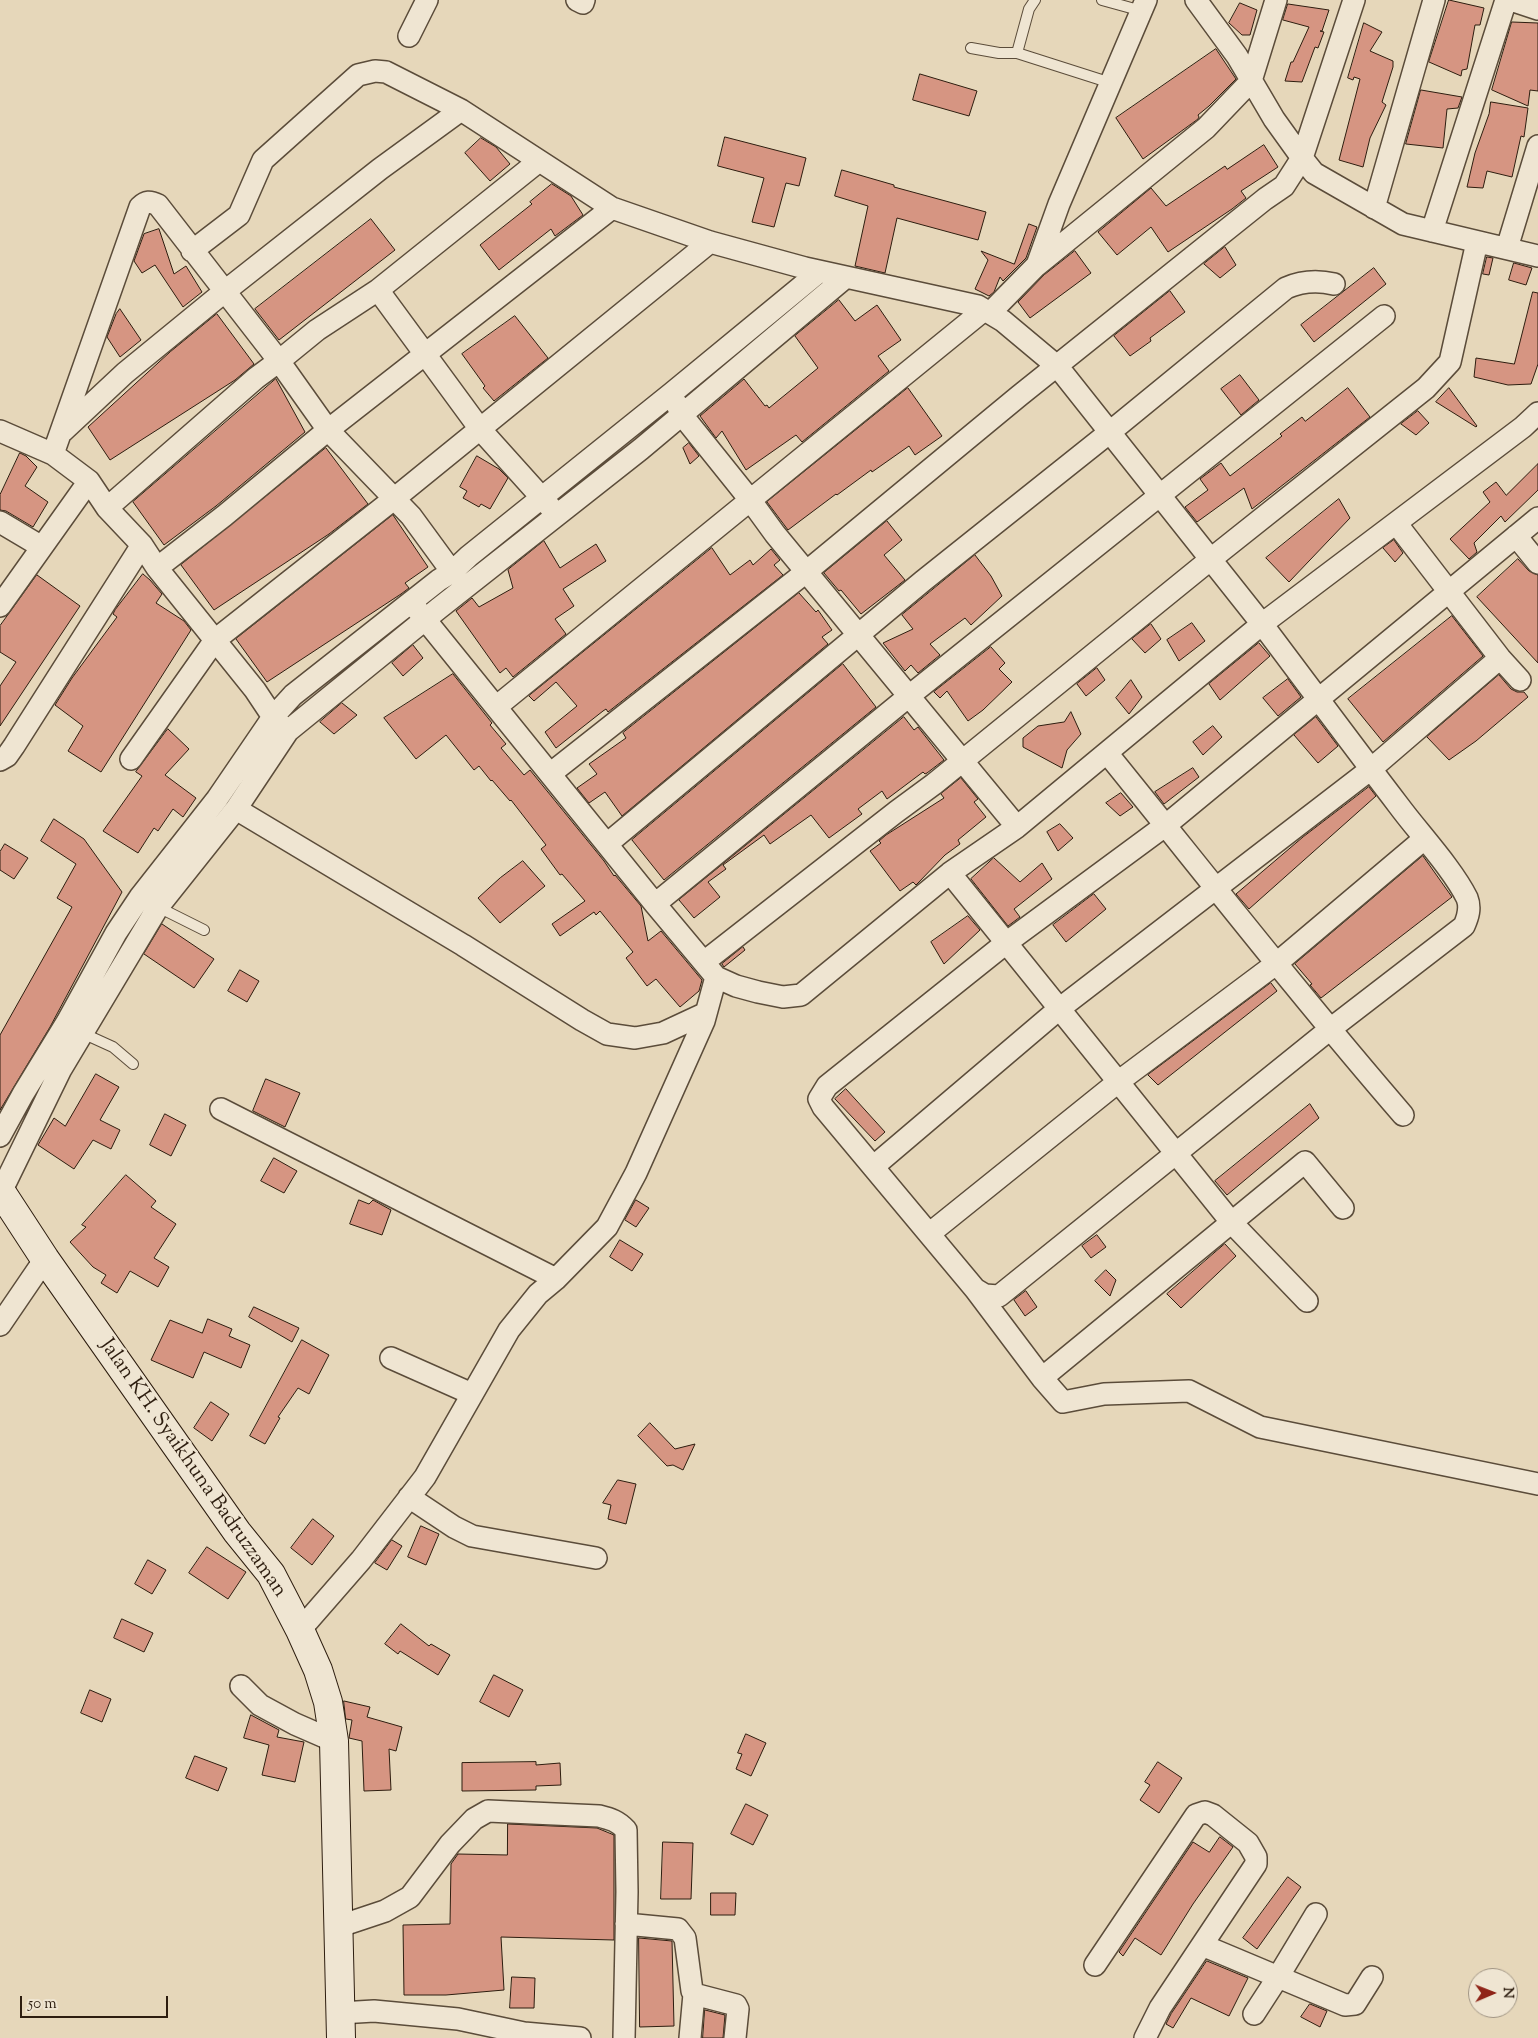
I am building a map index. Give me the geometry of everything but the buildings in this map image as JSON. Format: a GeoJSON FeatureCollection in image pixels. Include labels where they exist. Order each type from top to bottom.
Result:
{"type":"FeatureCollection","features":[{"type":"Feature","properties":{"kind":"main road","name":"Jalan KH. Syaikhuna Badruzzaman"},"geometry":{"type":"LineString","coordinates":[[1,1191],[45,1259],[236,1532],[270,1574],[300,1630],[318,1670],[328,1702],[334,1741],[340,2025]]}},
{"type":"Feature","properties":{"kind":"street"},"geometry":{"type":"LineString","coordinates":[[409,36],[427,0]]}},
{"type":"Feature","properties":{"kind":"street"},"geometry":{"type":"LineString","coordinates":[[577,0],[583,3],[584,0]]}},
{"type":"Feature","properties":{"kind":"street"},"geometry":{"type":"LineString","coordinates":[[496,707],[987,312],[1036,266],[1206,128],[1251,81],[1276,0]]}},
{"type":"Feature","properties":{"kind":"street"},"geometry":{"type":"LineString","coordinates":[[550,774],[806,572],[1019,396],[1058,367],[1265,199],[1284,186],[1302,158],[1354,0]]}},
{"type":"Feature","properties":{"kind":"street"},"geometry":{"type":"LineString","coordinates":[[1374,208],[1434,0]]}},
{"type":"Feature","properties":{"kind":"street"},"geometry":{"type":"LineString","coordinates":[[1432,231],[1506,0]]}},
{"type":"Feature","properties":{"kind":"street"},"geometry":{"type":"LineString","coordinates":[[1512,0],[1538,9]]}},
{"type":"Feature","properties":{"kind":"street"},"geometry":{"type":"LineString","coordinates":[[1200,3],[1237,56],[1274,119],[1314,173],[1403,224],[1538,256]]}},
{"type":"Feature","properties":{"kind":"street"},"geometry":{"type":"LineString","coordinates":[[1036,266],[1058,204],[1144,6]]}},
{"type":"Feature","properties":{"kind":"street"},"geometry":{"type":"LineString","coordinates":[[192,251],[239,215],[263,160],[358,75],[375,71],[386,72],[461,110],[612,208],[710,242],[819,272],[978,306],[1003,321],[1058,367],[1262,624],[1455,879],[1468,899],[1470,913],[1464,926],[1329,1030],[999,1296],[985,1295],[974,1289]]}},
{"type":"Feature","properties":{"kind":"street"},"geometry":{"type":"LineString","coordinates":[[61,433],[125,373],[224,292],[380,169],[461,110]]}},
{"type":"Feature","properties":{"kind":"street"},"geometry":{"type":"LineString","coordinates":[[1507,248],[1538,146]]}},
{"type":"Feature","properties":{"kind":"street"},"geometry":{"type":"LineString","coordinates":[[107,508],[256,378],[316,330],[378,290],[540,161]]}},
{"type":"Feature","properties":{"kind":"street"},"geometry":{"type":"LineString","coordinates":[[53,454],[140,207],[145,202],[152,202],[158,205],[279,361],[328,430],[411,516],[452,572]]}},
{"type":"Feature","properties":{"kind":"street"},"geometry":{"type":"LineString","coordinates":[[157,568],[224,516],[328,430],[612,208]]}},
{"type":"Feature","properties":{"kind":"street"},"geometry":{"type":"LineString","coordinates":[[131,758],[215,640],[395,498],[710,242]]}},
{"type":"Feature","properties":{"kind":"street"},"geometry":{"type":"LineString","coordinates":[[300,1630],[361,1560],[425,1478],[509,1330],[538,1294],[556,1280],[607,1227],[636,1173],[706,1013],[710,969],[896,812],[934,784],[1211,559],[1426,388],[1450,362],[1478,242]]}},
{"type":"Feature","properties":{"kind":"street"},"geometry":{"type":"LineString","coordinates":[[0,1136],[23,1094],[75,1028],[149,902],[217,799],[273,717],[293,695],[452,572],[469,556],[819,272]]}},
{"type":"Feature","properties":{"kind":"street"},"geometry":{"type":"LineString","coordinates":[[149,902],[236,809],[288,731],[425,619],[682,415],[846,277]]}},
{"type":"Feature","properties":{"kind":"street"},"geometry":{"type":"LineString","coordinates":[[607,844],[858,634],[1286,288],[1300,282],[1334,284]]}},
{"type":"Feature","properties":{"kind":"street"},"geometry":{"type":"LineString","coordinates":[[378,290],[480,429],[557,514]]}},
{"type":"Feature","properties":{"kind":"street"},"geometry":{"type":"LineString","coordinates":[[655,904],[908,696],[1384,316]]}},
{"type":"Feature","properties":{"kind":"street"},"geometry":{"type":"LineString","coordinates":[[672,393],[682,415],[775,534],[1017,827]]}},
{"type":"Feature","properties":{"kind":"street"},"geometry":{"type":"LineString","coordinates":[[411,602],[655,904],[710,969],[736,986],[783,997],[801,995],[950,873],[1017,827],[1262,624],[1537,418]]}},
{"type":"Feature","properties":{"kind":"street"},"geometry":{"type":"LineString","coordinates":[[0,431],[53,454],[89,481],[107,508],[142,545],[157,568],[255,690],[273,717],[288,731]]}},
{"type":"Feature","properties":{"kind":"street"},"geometry":{"type":"LineString","coordinates":[[0,606],[89,481]]}},
{"type":"Feature","properties":{"kind":"street"},"geometry":{"type":"LineString","coordinates":[[1538,518],[1166,825],[1006,943],[827,1086],[819,1099],[823,1107],[974,1289],[1042,1378],[1063,1402],[1104,1394],[1189,1391],[1260,1427],[1538,1484]]}},
{"type":"Feature","properties":{"kind":"street"},"geometry":{"type":"LineString","coordinates":[[0,522],[42,547]]}},
{"type":"Feature","properties":{"kind":"street"},"geometry":{"type":"LineString","coordinates":[[1396,523],[1500,658],[1520,680]]}},
{"type":"Feature","properties":{"kind":"street"},"geometry":{"type":"LineString","coordinates":[[1516,536],[1538,563]]}},
{"type":"Feature","properties":{"kind":"street"},"geometry":{"type":"LineString","coordinates":[[0,760],[7,756],[14,746],[142,545]]}},
{"type":"Feature","properties":{"kind":"street"},"geometry":{"type":"LineString","coordinates":[[873,1167],[1059,1009],[1371,769],[1500,658]]}},
{"type":"Feature","properties":{"kind":"street"},"geometry":{"type":"LineString","coordinates":[[1107,753],[1278,963],[1329,1030],[1402,1115]]}},
{"type":"Feature","properties":{"kind":"street"},"geometry":{"type":"LineString","coordinates":[[236,809],[608,1034],[634,1038],[663,1033],[706,1013]]}},
{"type":"Feature","properties":{"kind":"street"},"geometry":{"type":"LineString","coordinates":[[929,1234],[1118,1082],[1278,963],[1424,839]]}},
{"type":"Feature","properties":{"kind":"street"},"geometry":{"type":"LineString","coordinates":[[950,873],[1232,1223],[1307,1301]]}},
{"type":"Feature","properties":{"kind":"street"},"geometry":{"type":"LineString","coordinates":[[1,1191],[62,1069],[75,1028]]}},
{"type":"Feature","properties":{"kind":"street"},"geometry":{"type":"LineString","coordinates":[[221,1109],[556,1280]]}},
{"type":"Feature","properties":{"kind":"street"},"geometry":{"type":"LineString","coordinates":[[1042,1378],[1305,1162],[1343,1208]]}},
{"type":"Feature","properties":{"kind":"street"},"geometry":{"type":"LineString","coordinates":[[0,1325],[45,1259]]}},
{"type":"Feature","properties":{"kind":"street"},"geometry":{"type":"LineString","coordinates":[[391,1358],[472,1394]]}},
{"type":"Feature","properties":{"kind":"street"},"geometry":{"type":"LineString","coordinates":[[409,1497],[454,1527],[472,1536],[596,1558]]}},
{"type":"Feature","properties":{"kind":"street"},"geometry":{"type":"LineString","coordinates":[[241,1686],[260,1705],[295,1724],[334,1741]]}},
{"type":"Feature","properties":{"kind":"street"},"geometry":{"type":"LineString","coordinates":[[337,1927],[385,1911],[410,1897],[450,1844],[474,1819],[488,1811],[599,1816],[613,1819],[626,1830],[624,2038]]}},
{"type":"Feature","properties":{"kind":"street"},"geometry":{"type":"LineString","coordinates":[[1095,1965],[1196,1815],[1205,1812],[1213,1815],[1248,1844],[1256,1857],[1256,1864],[1160,2008],[1145,2038]]}},
{"type":"Feature","properties":{"kind":"street"},"geometry":{"type":"LineString","coordinates":[[1254,2014],[1316,1914]]}},
{"type":"Feature","properties":{"kind":"street"},"geometry":{"type":"LineString","coordinates":[[626,1924],[678,1929],[685,1938],[694,1994],[690,2038]]}},
{"type":"Feature","properties":{"kind":"street"},"geometry":{"type":"LineString","coordinates":[[1202,1945],[1345,2005],[1355,2004],[1372,1977]]}},
{"type":"Feature","properties":{"kind":"street"},"geometry":{"type":"LineString","coordinates":[[694,1994],[736,2005],[738,2009],[736,2038]]}},
{"type":"Feature","properties":{"kind":"street"},"geometry":{"type":"LineString","coordinates":[[340,2025],[374,2011],[458,2019],[524,2033],[580,2038]]}},
{"type":"Feature","properties":{"kind":"lane"},"geometry":{"type":"LineString","coordinates":[[1017,53],[1029,9],[1035,0]]}},
{"type":"Feature","properties":{"kind":"lane"},"geometry":{"type":"LineString","coordinates":[[1102,0],[1144,6]]}},
{"type":"Feature","properties":{"kind":"lane"},"geometry":{"type":"LineString","coordinates":[[971,48],[1017,53],[1111,83]]}},
{"type":"Feature","properties":{"kind":"lane"},"geometry":{"type":"LineString","coordinates":[[149,902],[204,930]]}},
{"type":"Feature","properties":{"kind":"lane"},"geometry":{"type":"LineString","coordinates":[[75,1028],[113,1047],[133,1064]]}}]}
